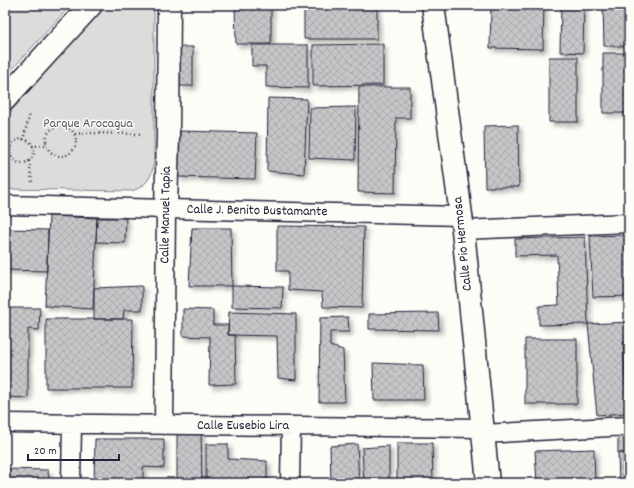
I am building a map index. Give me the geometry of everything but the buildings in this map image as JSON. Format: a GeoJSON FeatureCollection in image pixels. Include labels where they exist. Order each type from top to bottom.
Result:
{"type":"FeatureCollection","features":[{"type":"Feature","properties":{"kind":"street"},"geometry":{"type":"LineString","coordinates":[[5,100],[91,5]]}},
{"type":"Feature","properties":{"kind":"street","name":"Calle Manuel Tapia"},"geometry":{"type":"LineString","coordinates":[[166,209],[169,5]]}},
{"type":"Feature","properties":{"kind":"street","name":"Calle Pio Hermosa"},"geometry":{"type":"LineString","coordinates":[[433,5],[462,223],[488,483]]}},
{"type":"Feature","properties":{"kind":"lane","name":"Calle J. Benito Bustamante"},"geometry":{"type":"LineString","coordinates":[[5,205],[166,209],[462,223],[629,223]]}},
{"type":"Feature","properties":{"kind":"lane","name":"Calle Manuel Tapia"},"geometry":{"type":"LineString","coordinates":[[164,425],[166,209]]}},
{"type":"Feature","properties":{"kind":"lane","name":"Calle Eusebio Lira"},"geometry":{"type":"LineString","coordinates":[[5,423],[291,426],[482,431],[629,426]]}},
{"type":"Feature","properties":{"kind":"lane"},"geometry":{"type":"LineString","coordinates":[[71,483],[72,424]]}},
{"type":"Feature","properties":{"kind":"lane"},"geometry":{"type":"LineString","coordinates":[[290,483],[291,426]]}},
{"type":"Feature","properties":{"kind":"path"},"geometry":{"type":"LineString","coordinates":[[5,8],[9,5]]}},
{"type":"Feature","properties":{"kind":"path"},"geometry":{"type":"LineString","coordinates":[[57,126],[67,127],[75,134],[76,144],[74,149],[71,153],[66,155],[61,156],[52,153],[46,145],[46,140],[50,131],[57,126]]}},
{"type":"Feature","properties":{"kind":"path"},"geometry":{"type":"LineString","coordinates":[[75,134],[143,134]]}},
{"type":"Feature","properties":{"kind":"path"},"geometry":{"type":"LineString","coordinates":[[32,146],[34,154],[26,163],[17,162],[10,154],[11,147],[19,140],[26,141],[32,146],[46,145]]}},
{"type":"Feature","properties":{"kind":"green space"},"geometry":{"type":"Polygon","coordinates":[[[5,5],[71,5],[5,77],[5,5]]]}},
{"type":"Feature","properties":{"kind":"green space","name":"Parque Arocagua"},"geometry":{"type":"Polygon","coordinates":[[[105,5],[154,5],[154,164],[148,180],[133,191],[5,189],[5,118],[105,5]]]}}]}
